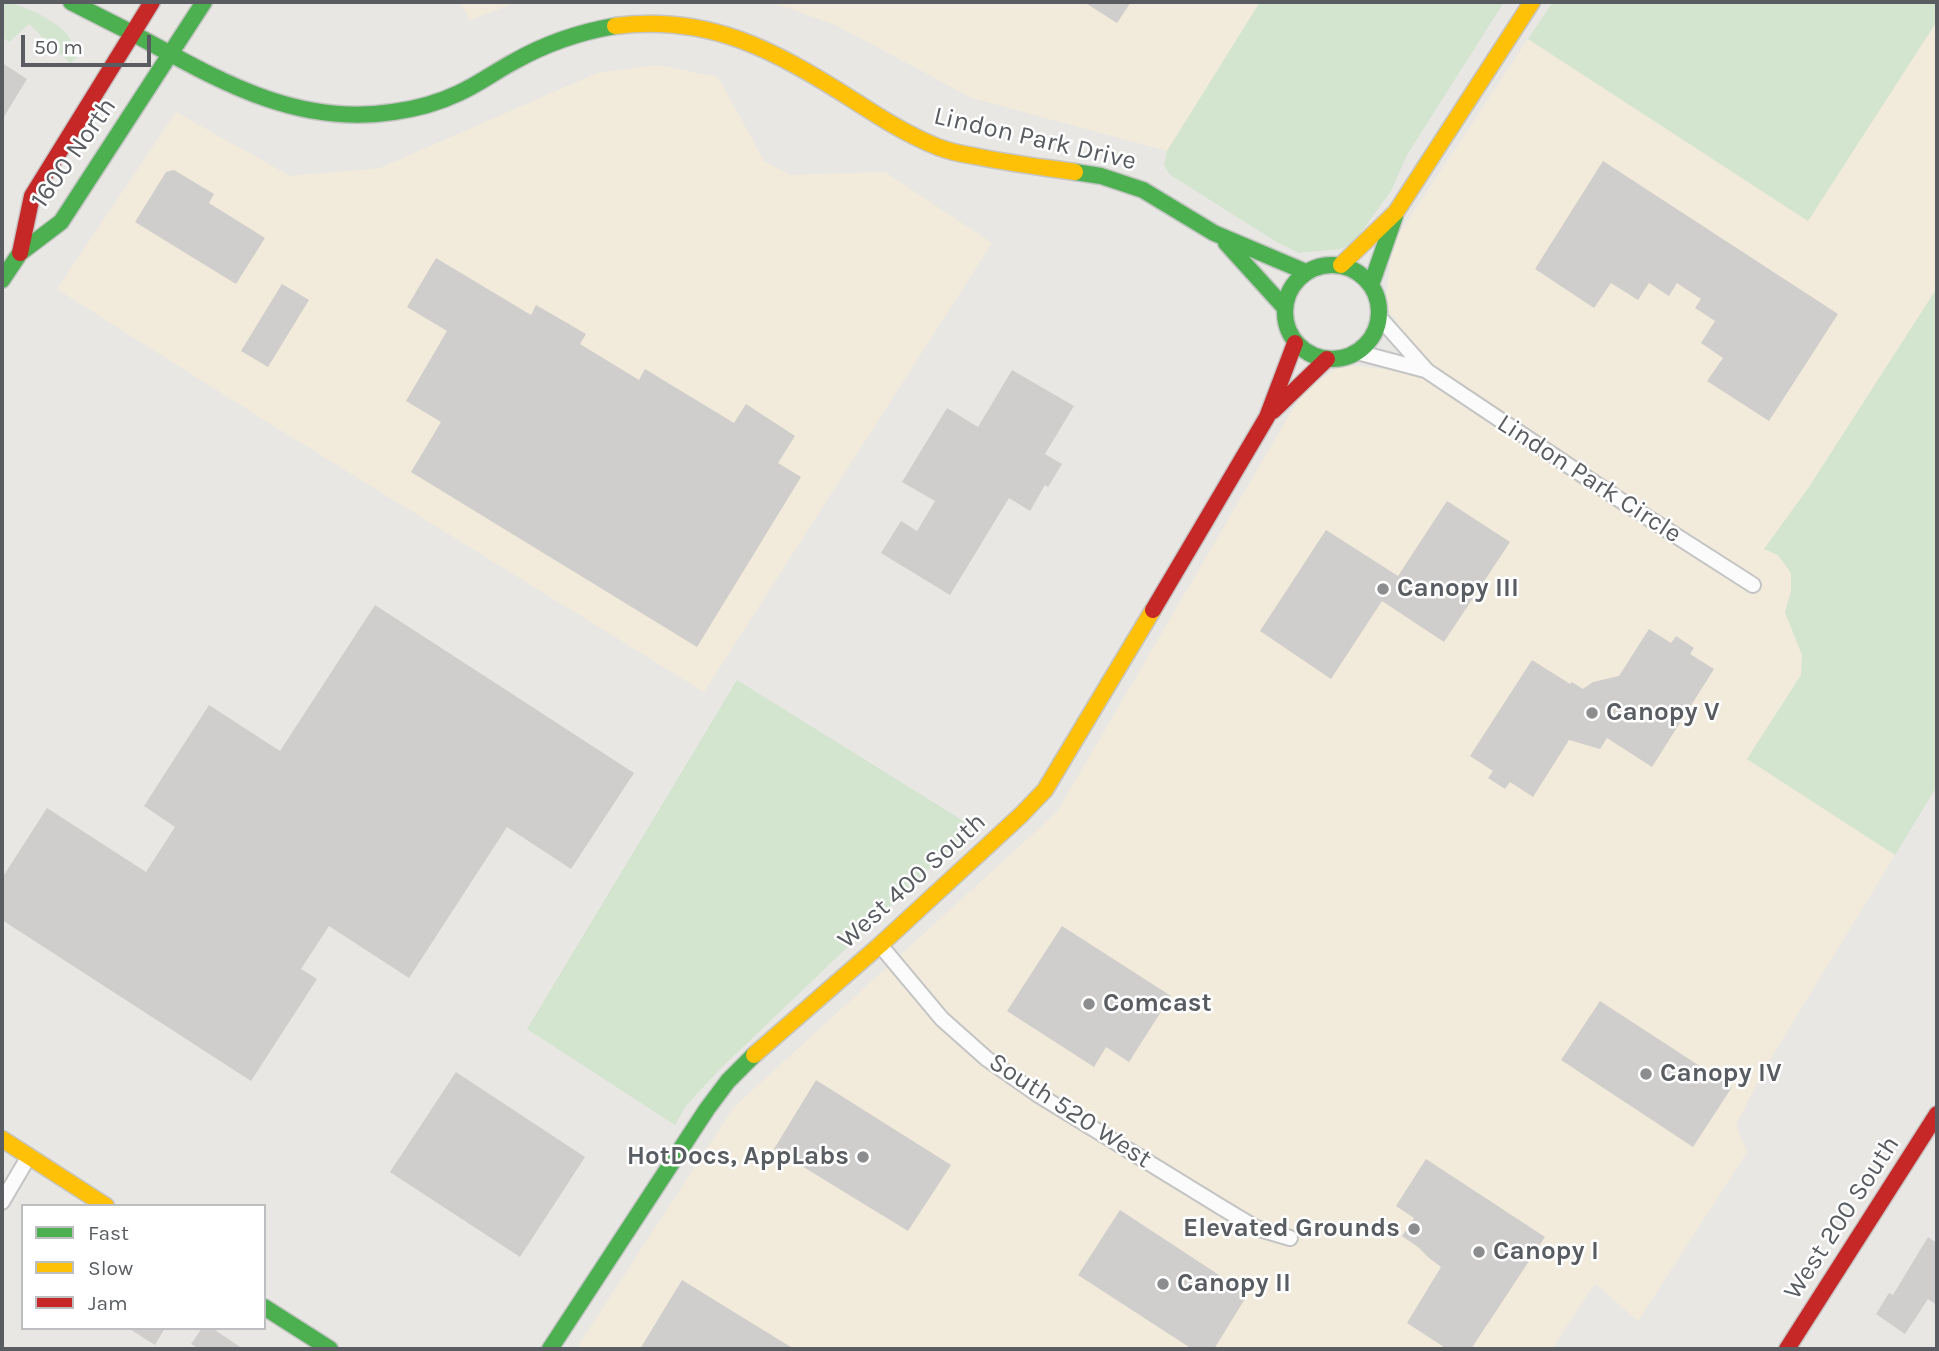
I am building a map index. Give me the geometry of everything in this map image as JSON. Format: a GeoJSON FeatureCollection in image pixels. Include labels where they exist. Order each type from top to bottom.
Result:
{"type":"FeatureCollection","features":[{"type":"Feature","properties":{"kind":"main road","name":"Lindon Park Drive"},"geometry":{"type":"LineString","coordinates":[[71,2],[265,99],[298,109],[359,115],[392,113],[453,96],[523,56],[571,36],[601,28],[629,24],[684,25],[715,30],[776,53],[915,137],[942,149],[1003,163],[1100,176],[1134,186],[1145,190],[1221,237],[1306,272]]}},
{"type":"Feature","properties":{"kind":"main road","name":"1600 North"},"geometry":{"type":"LineString","coordinates":[[20,253],[32,196],[152,2]]}},
{"type":"Feature","properties":{"kind":"main road","name":"1600 North"},"geometry":{"type":"LineString","coordinates":[[2,280],[20,253],[61,222],[204,2]]}},
{"type":"Feature","properties":{"kind":"main road"},"geometry":{"type":"LineString","coordinates":[[1341,265],[1396,212],[1532,2]]}},
{"type":"Feature","properties":{"kind":"main road"},"geometry":{"type":"LineString","coordinates":[[1371,285],[1396,212]]}},
{"type":"Feature","properties":{"kind":"main road","name":"Lindon Park Drive"},"geometry":{"type":"LineString","coordinates":[[1221,237],[1284,307]]}},
{"type":"Feature","properties":{"kind":"main road"},"geometry":{"type":"LineString","coordinates":[[1325,265],[1341,265],[1359,273],[1371,285],[1378,301],[1379,317],[1369,341],[1357,352],[1343,358],[1327,359],[1308,353],[1295,343],[1285,323],[1284,307],[1294,283],[1306,272],[1325,265]]}},
{"type":"Feature","properties":{"kind":"main road","name":"West 400 South"},"geometry":{"type":"LineString","coordinates":[[550,1349],[728,1081],[880,945],[1045,790],[1267,417],[1295,343]]}},
{"type":"Feature","properties":{"kind":"main road","name":"West 400 South"},"geometry":{"type":"LineString","coordinates":[[1267,417],[1327,359]]}},
{"type":"Feature","properties":{"kind":"main road","name":"West 200 South"},"geometry":{"type":"LineString","coordinates":[[1787,1349],[1937,1114]]}},
{"type":"Feature","properties":{"kind":"main road"},"geometry":{"type":"LineString","coordinates":[[2,1139],[103,1204]]}},
{"type":"Feature","properties":{"kind":"main road"},"geometry":{"type":"LineString","coordinates":[[266,1308],[330,1349]]}},
{"type":"Feature","properties":{"kind":"street"},"geometry":{"type":"LineString","coordinates":[[1379,317],[1427,371]]}},
{"type":"Feature","properties":{"kind":"street"},"geometry":{"type":"LineString","coordinates":[[1357,352],[1427,371]]}},
{"type":"Feature","properties":{"kind":"street","name":"Lindon Park Circle"},"geometry":{"type":"LineString","coordinates":[[1427,371],[1753,586]]}},
{"type":"Feature","properties":{"kind":"street","name":"South 520 West"},"geometry":{"type":"LineString","coordinates":[[880,945],[942,1018],[987,1059],[1037,1094],[1256,1228],[1290,1238]]}},
{"type":"Feature","properties":{"kind":"street"},"geometry":{"type":"LineString","coordinates":[[2,1202],[29,1156]]}},
{"type":"Feature","properties":{"kind":"shaded area"},"geometry":{"type":"Polygon","coordinates":[[[460,2],[517,2],[470,20],[460,2]]]}},
{"type":"Feature","properties":{"kind":"shaded area"},"geometry":{"type":"Polygon","coordinates":[[[771,2],[1260,2],[1167,151],[972,98],[836,25],[771,2]]]}},
{"type":"Feature","properties":{"kind":"shaded area"},"geometry":{"type":"Polygon","coordinates":[[[1937,21],[1937,288],[1809,487],[1765,549],[1778,555],[1791,573],[1791,591],[1785,612],[1802,655],[1801,675],[1747,759],[1895,855],[1763,1071],[1736,1125],[1747,1152],[1638,1321],[1595,1283],[1552,1349],[576,1349],[734,1107],[1057,812],[1304,390],[1343,364],[1391,370],[1410,340],[1385,306],[1392,244],[1528,39],[1808,221],[1937,21]]]}},
{"type":"Feature","properties":{"kind":"shaded area"},"geometry":{"type":"Polygon","coordinates":[[[657,65],[718,77],[764,161],[791,175],[885,172],[992,243],[704,692],[57,289],[176,112],[290,176],[380,168],[597,73],[657,65]]]}},
{"type":"Feature","properties":{"kind":"green space"},"geometry":{"type":"Polygon","coordinates":[[[2,2],[47,18],[68,35],[77,57],[71,64],[29,24],[9,42],[2,37],[2,2]]]}},
{"type":"Feature","properties":{"kind":"green space"},"geometry":{"type":"Polygon","coordinates":[[[1260,2],[1504,2],[1407,155],[1391,191],[1354,242],[1341,249],[1299,253],[1275,241],[1169,174],[1164,164],[1167,151],[1260,2]]]}},
{"type":"Feature","properties":{"kind":"green space"},"geometry":{"type":"Polygon","coordinates":[[[1553,2],[1937,2],[1937,21],[1808,221],[1528,39],[1553,2]]]}},
{"type":"Feature","properties":{"kind":"green space"},"geometry":{"type":"Polygon","coordinates":[[[1937,288],[1937,786],[1895,855],[1747,759],[1801,675],[1802,655],[1785,612],[1791,591],[1791,573],[1778,555],[1764,549],[1809,487],[1937,288]]]}},
{"type":"Feature","properties":{"kind":"green space"},"geometry":{"type":"Polygon","coordinates":[[[737,680],[973,827],[719,1070],[685,1107],[675,1125],[527,1029],[737,680]]]}},
{"type":"Feature","properties":{"kind":"building"},"geometry":{"type":"Polygon","coordinates":[[[1084,2],[1131,2],[1117,23],[1084,2]]]}},
{"type":"Feature","properties":{"kind":"building"},"geometry":{"type":"Polygon","coordinates":[[[2,63],[27,79],[2,120],[2,63]]]}},
{"type":"Feature","properties":{"kind":"building"},"geometry":{"type":"Polygon","coordinates":[[[1603,161],[1838,314],[1769,421],[1707,381],[1723,358],[1701,343],[1715,321],[1695,308],[1701,299],[1677,283],[1669,296],[1649,283],[1638,300],[1611,283],[1594,308],[1535,269],[1603,161]]]}},
{"type":"Feature","properties":{"kind":"building"},"geometry":{"type":"Polygon","coordinates":[[[174,170],[214,194],[209,203],[265,238],[236,284],[135,222],[166,172],[174,170]]]}},
{"type":"Feature","properties":{"kind":"building"},"geometry":{"type":"Polygon","coordinates":[[[436,258],[531,315],[536,305],[586,334],[580,344],[639,380],[645,369],[734,423],[746,404],[795,436],[778,463],[801,477],[697,647],[411,472],[441,422],[406,401],[447,331],[407,307],[436,258]]]}},
{"type":"Feature","properties":{"kind":"building"},"geometry":{"type":"Polygon","coordinates":[[[282,284],[309,300],[268,367],[241,351],[282,284]]]}},
{"type":"Feature","properties":{"kind":"building"},"geometry":{"type":"Polygon","coordinates":[[[1012,370],[1074,406],[1045,454],[1062,464],[1048,487],[1045,485],[1030,511],[1009,498],[950,595],[881,553],[901,521],[917,531],[935,501],[902,482],[947,408],[978,427],[1012,370]]]}},
{"type":"Feature","properties":{"kind":"building","name":"Canopy III"},"geometry":{"type":"Polygon","coordinates":[[[1447,501],[1510,542],[1444,642],[1382,601],[1331,679],[1260,631],[1326,530],[1398,576],[1447,501]]]}},
{"type":"Feature","properties":{"kind":"building"},"geometry":{"type":"Polygon","coordinates":[[[375,605],[634,773],[571,869],[507,827],[409,978],[329,926],[301,969],[317,979],[251,1081],[2,920],[2,878],[47,808],[146,872],[175,827],[144,806],[209,705],[280,751],[375,605]]]}},
{"type":"Feature","properties":{"kind":"building","name":"Canopy V"},"geometry":{"type":"Polygon","coordinates":[[[1649,629],[1671,643],[1676,636],[1694,648],[1690,654],[1714,669],[1652,767],[1607,738],[1600,749],[1569,740],[1533,797],[1510,782],[1505,789],[1488,778],[1493,771],[1470,756],[1532,660],[1583,689],[1593,682],[1619,676],[1649,629]]]}},
{"type":"Feature","properties":{"kind":"building","name":"Comcast"},"geometry":{"type":"Polygon","coordinates":[[[1062,926],[1171,996],[1129,1062],[1106,1047],[1094,1067],[1007,1011],[1062,926]]]}},
{"type":"Feature","properties":{"kind":"building","name":"Canopy IV"},"geometry":{"type":"Polygon","coordinates":[[[1600,1001],[1732,1087],[1693,1147],[1561,1060],[1600,1001]]]}},
{"type":"Feature","properties":{"kind":"building"},"geometry":{"type":"Polygon","coordinates":[[[456,1072],[585,1157],[520,1257],[390,1172],[456,1072]]]}},
{"type":"Feature","properties":{"kind":"building","name":"HotDocs, AppLabs"},"geometry":{"type":"Polygon","coordinates":[[[816,1080],[951,1165],[908,1231],[774,1149],[816,1080]]]}},
{"type":"Feature","properties":{"kind":"building","name":"Canopy I"},"geometry":{"type":"Polygon","coordinates":[[[1426,1159],[1545,1237],[1471,1349],[1447,1349],[1407,1323],[1441,1267],[1402,1236],[1414,1218],[1396,1206],[1426,1159]]]}},
{"type":"Feature","properties":{"kind":"building","name":"Canopy II"},"geometry":{"type":"Polygon","coordinates":[[[1120,1210],[1248,1294],[1214,1349],[1192,1349],[1078,1275],[1120,1210]]]}},
{"type":"Feature","properties":{"kind":"building"},"geometry":{"type":"Polygon","coordinates":[[[1928,1237],[1937,1243],[1937,1305],[1928,1299],[1905,1334],[1876,1314],[1889,1293],[1893,1295],[1928,1237]]]}},
{"type":"Feature","properties":{"kind":"building"},"geometry":{"type":"Polygon","coordinates":[[[682,1280],[794,1349],[640,1349],[682,1280]]]}},
{"type":"Feature","properties":{"kind":"building"},"geometry":{"type":"Polygon","coordinates":[[[131,1330],[164,1330],[155,1345],[131,1330]]]}},
{"type":"Feature","properties":{"kind":"building"},"geometry":{"type":"Polygon","coordinates":[[[201,1330],[215,1330],[243,1349],[199,1349],[191,1344],[201,1330]]]}},
{"type":"Feature","properties":{"kind":"traffic: fast"},"geometry":{"type":"LineString","coordinates":[[71,2],[132,33]]}},
{"type":"Feature","properties":{"kind":"traffic: fast"},"geometry":{"type":"LineString","coordinates":[[2,280],[20,253],[61,222],[204,2]]}},
{"type":"Feature","properties":{"kind":"traffic: fast"},"geometry":{"type":"LineString","coordinates":[[132,33],[225,82],[256,95],[322,112],[357,115],[402,111],[435,103],[539,49],[589,31],[615,26]]}},
{"type":"Feature","properties":{"kind":"traffic: fast"},"geometry":{"type":"LineString","coordinates":[[1075,172],[1101,176],[1143,190],[1214,233],[1306,272]]}},
{"type":"Feature","properties":{"kind":"traffic: fast"},"geometry":{"type":"LineString","coordinates":[[1371,285],[1395,216]]}},
{"type":"Feature","properties":{"kind":"traffic: fast"},"geometry":{"type":"LineString","coordinates":[[1226,243],[1284,307]]}},
{"type":"Feature","properties":{"kind":"traffic: fast"},"geometry":{"type":"LineString","coordinates":[[1332,265],[1350,269],[1365,279],[1375,294],[1379,312],[1375,330],[1365,345],[1350,355],[1332,359],[1314,355],[1299,345],[1289,330],[1285,312],[1289,294],[1299,279],[1314,269],[1332,265]]}},
{"type":"Feature","properties":{"kind":"traffic: fast"},"geometry":{"type":"LineString","coordinates":[[550,1349],[707,1109],[728,1081],[754,1055]]}},
{"type":"Feature","properties":{"kind":"traffic: fast"},"geometry":{"type":"LineString","coordinates":[[266,1308],[330,1349]]}},
{"type":"Feature","properties":{"kind":"traffic: slow"},"geometry":{"type":"LineString","coordinates":[[1341,265],[1396,212],[1532,2]]}},
{"type":"Feature","properties":{"kind":"traffic: slow"},"geometry":{"type":"LineString","coordinates":[[615,26],[681,25],[711,31],[767,51],[893,125],[938,147],[956,153],[1075,172]]}},
{"type":"Feature","properties":{"kind":"traffic: slow"},"geometry":{"type":"LineString","coordinates":[[754,1055],[880,945],[1045,790],[1153,610]]}},
{"type":"Feature","properties":{"kind":"traffic: slow"},"geometry":{"type":"LineString","coordinates":[[2,1139],[103,1204]]}},
{"type":"Feature","properties":{"kind":"traffic: jam"},"geometry":{"type":"LineString","coordinates":[[20,253],[32,196],[152,2]]}},
{"type":"Feature","properties":{"kind":"traffic: jam"},"geometry":{"type":"LineString","coordinates":[[1153,610],[1267,417],[1295,343]]}},
{"type":"Feature","properties":{"kind":"traffic: jam"},"geometry":{"type":"LineString","coordinates":[[1273,411],[1327,359]]}},
{"type":"Feature","properties":{"kind":"traffic: jam"},"geometry":{"type":"LineString","coordinates":[[1787,1349],[1937,1114]]}},
{"type":"Feature","properties":{"kind":"place","name":"Canopy III"},"geometry":{"type":"Point","coordinates":[1383,589]}},
{"type":"Feature","properties":{"kind":"place","name":"Canopy V"},"geometry":{"type":"Point","coordinates":[1592,713]}},
{"type":"Feature","properties":{"kind":"place","name":"Comcast"},"geometry":{"type":"Point","coordinates":[1089,1004]}},
{"type":"Feature","properties":{"kind":"place","name":"Canopy IV"},"geometry":{"type":"Point","coordinates":[1646,1074]}},
{"type":"Feature","properties":{"kind":"place","name":"HotDocs, AppLabs"},"geometry":{"type":"Point","coordinates":[863,1157]}},
{"type":"Feature","properties":{"kind":"place","name":"Elevated Grounds"},"geometry":{"type":"Point","coordinates":[1414,1229]}},
{"type":"Feature","properties":{"kind":"place","name":"Canopy I"},"geometry":{"type":"Point","coordinates":[1479,1252]}},
{"type":"Feature","properties":{"kind":"place","name":"Canopy II"},"geometry":{"type":"Point","coordinates":[1163,1284]}}]}
